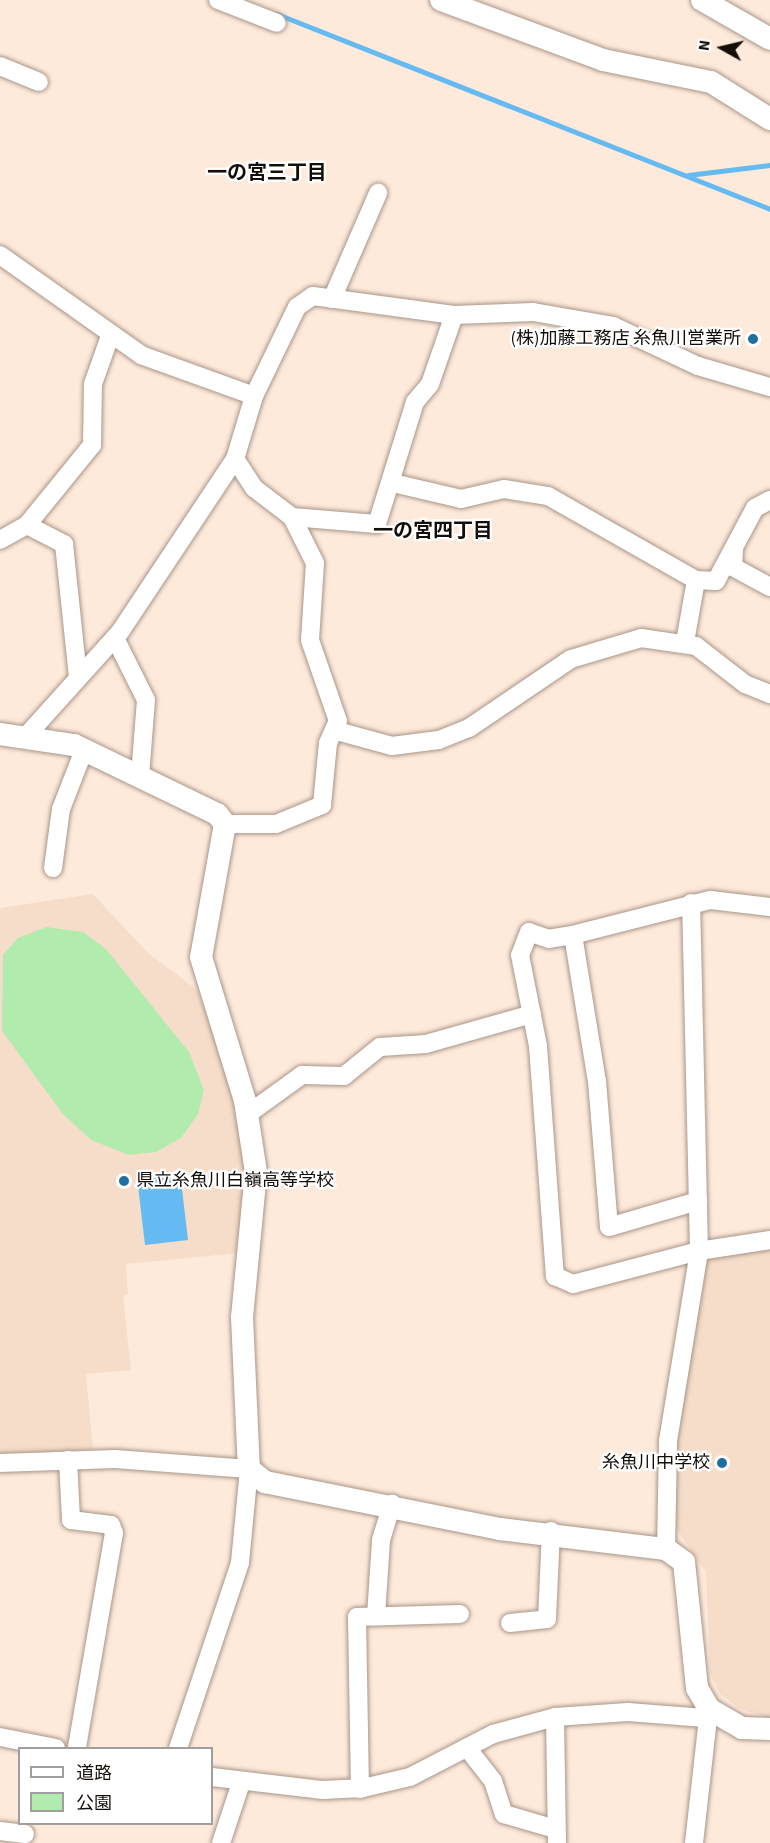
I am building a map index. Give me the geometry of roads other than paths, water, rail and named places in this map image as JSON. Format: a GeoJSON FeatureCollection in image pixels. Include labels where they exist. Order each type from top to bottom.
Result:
{"type":"FeatureCollection","features":[{"type":"Feature","properties":{"kind":"street"},"geometry":{"type":"LineString","coordinates":[[218,0],[277,23]]}},
{"type":"Feature","properties":{"kind":"street"},"geometry":{"type":"LineString","coordinates":[[441,0],[603,60],[711,82],[770,119]]}},
{"type":"Feature","properties":{"kind":"street"},"geometry":{"type":"LineString","coordinates":[[702,0],[770,39]]}},
{"type":"Feature","properties":{"kind":"street"},"geometry":{"type":"LineString","coordinates":[[0,66],[39,82]]}},
{"type":"Feature","properties":{"kind":"street"},"geometry":{"type":"LineString","coordinates":[[332,299],[378,193]]}},
{"type":"Feature","properties":{"kind":"street"},"geometry":{"type":"LineString","coordinates":[[0,255],[110,336],[149,359],[255,396]]}},
{"type":"Feature","properties":{"kind":"street"},"geometry":{"type":"LineString","coordinates":[[28,734],[115,638],[235,459],[255,396],[297,307],[313,296],[454,315],[533,312],[613,326],[698,366],[770,387]]}},
{"type":"Feature","properties":{"kind":"street"},"geometry":{"type":"LineString","coordinates":[[292,517],[377,524],[393,483],[415,402],[430,384],[454,315]]}},
{"type":"Feature","properties":{"kind":"street"},"geometry":{"type":"LineString","coordinates":[[0,540],[27,525],[92,445],[93,384],[110,336]]}},
{"type":"Feature","properties":{"kind":"street"},"geometry":{"type":"LineString","coordinates":[[225,824],[276,824],[322,805],[328,742],[337,731],[337,709],[310,640],[315,563],[292,517],[254,488],[235,459]]}},
{"type":"Feature","properties":{"kind":"street"},"geometry":{"type":"LineString","coordinates":[[393,483],[461,499],[504,489],[548,496],[696,580],[716,581],[755,508],[770,500]]}},
{"type":"Feature","properties":{"kind":"street"},"geometry":{"type":"LineString","coordinates":[[27,525],[64,544],[78,677]]}},
{"type":"Feature","properties":{"kind":"street"},"geometry":{"type":"LineString","coordinates":[[734,550],[733,567],[770,586]]}},
{"type":"Feature","properties":{"kind":"street"},"geometry":{"type":"LineString","coordinates":[[686,642],[696,580]]}},
{"type":"Feature","properties":{"kind":"street"},"geometry":{"type":"LineString","coordinates":[[115,638],[146,700],[140,776]]}},
{"type":"Feature","properties":{"kind":"street"},"geometry":{"type":"LineString","coordinates":[[337,731],[392,746],[439,740],[469,728],[571,658],[641,638],[686,642],[745,684],[770,694]]}},
{"type":"Feature","properties":{"kind":"street"},"geometry":{"type":"LineString","coordinates":[[0,734],[28,734],[84,750],[217,814],[225,824],[201,957],[248,1114],[257,1201],[242,1317],[249,1469],[240,1563],[179,1747]]}},
{"type":"Feature","properties":{"kind":"street"},"geometry":{"type":"LineString","coordinates":[[53,868],[61,810],[84,750]]}},
{"type":"Feature","properties":{"kind":"street"},"geometry":{"type":"LineString","coordinates":[[770,907],[691,903],[573,935],[549,939],[529,932],[521,942],[532,1014],[555,1276],[573,1284],[699,1251],[770,1239]]}},
{"type":"Feature","properties":{"kind":"street"},"geometry":{"type":"LineString","coordinates":[[666,1549],[668,1442],[699,1251],[691,903]]}},
{"type":"Feature","properties":{"kind":"street"},"geometry":{"type":"LineString","coordinates":[[573,935],[597,1081],[609,1227],[698,1201]]}},
{"type":"Feature","properties":{"kind":"street"},"geometry":{"type":"LineString","coordinates":[[248,1114],[302,1075],[344,1076],[380,1047],[426,1044],[532,1014]]}},
{"type":"Feature","properties":{"kind":"street"},"geometry":{"type":"LineString","coordinates":[[68,1460],[71,1520],[111,1525],[114,1533],[77,1747]]}},
{"type":"Feature","properties":{"kind":"street"},"geometry":{"type":"LineString","coordinates":[[0,1463],[68,1460],[249,1469],[265,1482],[392,1504],[500,1529],[551,1531],[666,1549],[684,1562],[697,1688],[707,1714],[694,1843]]}},
{"type":"Feature","properties":{"kind":"street"},"geometry":{"type":"LineString","coordinates":[[376,1616],[381,1540],[392,1504]]}},
{"type":"Feature","properties":{"kind":"street"},"geometry":{"type":"LineString","coordinates":[[510,1623],[547,1619],[551,1531]]}},
{"type":"Feature","properties":{"kind":"street"},"geometry":{"type":"LineString","coordinates":[[360,1788],[357,1617],[460,1614]]}},
{"type":"Feature","properties":{"kind":"street"},"geometry":{"type":"LineString","coordinates":[[213,1777],[241,1783],[360,1788],[410,1778],[493,1734],[555,1717],[628,1712],[707,1714],[742,1728],[770,1729]]}},
{"type":"Feature","properties":{"kind":"street"},"geometry":{"type":"LineString","coordinates":[[468,1749],[493,1781],[504,1814],[556,1836],[555,1717]]}},
{"type":"Feature","properties":{"kind":"street"},"geometry":{"type":"LineString","coordinates":[[0,1737],[48,1747]]}},
{"type":"Feature","properties":{"kind":"street"},"geometry":{"type":"LineString","coordinates":[[221,1843],[241,1783]]}},
{"type":"Feature","properties":{"kind":"street"},"geometry":{"type":"LineString","coordinates":[[0,1831],[26,1834]]}},
{"type":"Feature","properties":{"kind":"water"},"geometry":{"type":"Polygon","coordinates":[[[180,1172],[188,1240],[145,1245],[137,1177],[180,1172]]]}},
{"type":"Feature","properties":{"kind":"waterway"},"geometry":{"type":"LineString","coordinates":[[277,14],[770,209]]}},
{"type":"Feature","properties":{"kind":"waterway"},"geometry":{"type":"LineString","coordinates":[[688,175],[770,165]]}},
{"type":"Feature","properties":{"kind":"place","name":"(株)加藤工務店 糸魚川営業所"},"geometry":{"type":"Point","coordinates":[753,339]}},
{"type":"Feature","properties":{"kind":"place","name":"県立糸魚川白嶺高等学校"},"geometry":{"type":"Point","coordinates":[124,1181]}},
{"type":"Feature","properties":{"kind":"place","name":"糸魚川中学校"},"geometry":{"type":"Point","coordinates":[722,1463]}},
{"type":"Feature","properties":{"kind":"district","name":"一の宮三丁目"},"geometry":{"type":"Point","coordinates":[267,173]}},
{"type":"Feature","properties":{"kind":"district","name":"一の宮四丁目"},"geometry":{"type":"Point","coordinates":[433,531]}}]}
